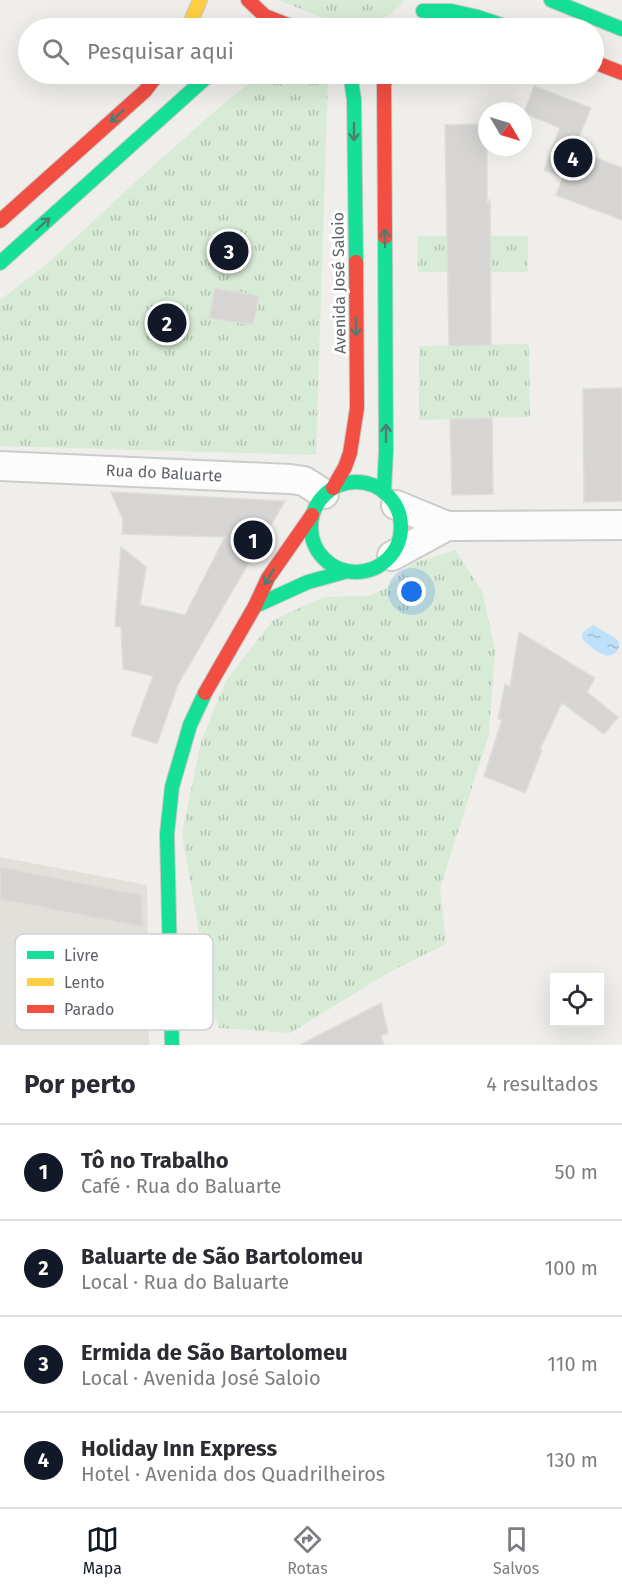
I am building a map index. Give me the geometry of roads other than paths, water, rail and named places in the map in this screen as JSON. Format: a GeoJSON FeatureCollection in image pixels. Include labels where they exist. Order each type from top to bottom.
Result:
{"type":"FeatureCollection","features":[{"type":"Feature","properties":{"kind":"main road"},"geometry":{"type":"LineString","coordinates":[[192,18],[200,0]]}},
{"type":"Feature","properties":{"kind":"main road"},"geometry":{"type":"LineString","coordinates":[[248,0],[269,18]]}},
{"type":"Feature","properties":{"kind":"main road"},"geometry":{"type":"LineString","coordinates":[[551,0],[595,18]]}},
{"type":"Feature","properties":{"kind":"main road"},"geometry":{"type":"LineString","coordinates":[[416,18],[426,6],[483,18]]}},
{"type":"Feature","properties":{"kind":"main road"},"geometry":{"type":"LineString","coordinates":[[604,22],[622,29]]}},
{"type":"Feature","properties":{"kind":"main road"},"geometry":{"type":"LineString","coordinates":[[604,66],[622,73]]}},
{"type":"Feature","properties":{"kind":"main road"},"geometry":{"type":"LineString","coordinates":[[0,221],[150,84]]}},
{"type":"Feature","properties":{"kind":"main road"},"geometry":{"type":"LineString","coordinates":[[0,263],[199,84]]}},
{"type":"Feature","properties":{"kind":"main road","name":"Avenida José Saloio"},"geometry":{"type":"LineString","coordinates":[[169,934],[167,834],[172,787],[190,725],[206,690],[255,606],[268,578],[345,467],[350,453],[357,408],[354,99],[352,84]]}},
{"type":"Feature","properties":{"kind":"main road"},"geometry":{"type":"LineString","coordinates":[[255,606],[308,582],[344,572],[361,573],[378,567],[392,556],[400,540],[401,522],[390,498],[386,451],[384,84]]}},
{"type":"Feature","properties":{"kind":"main road"},"geometry":{"type":"LineString","coordinates":[[344,572],[327,564],[316,550],[310,533],[323,499],[350,482],[368,483],[390,498]]}},
{"type":"Feature","properties":{"kind":"main road","name":"Avenida José Saloio"},"geometry":{"type":"LineString","coordinates":[[172,1030],[172,1045]]}},
{"type":"Feature","properties":{"kind":"street","name":"Rua do Baluarte"},"geometry":{"type":"LineString","coordinates":[[0,466],[290,479],[304,481],[323,499]]}},
{"type":"Feature","properties":{"kind":"street"},"geometry":{"type":"LineString","coordinates":[[390,498],[447,526],[622,525]]}},
{"type":"Feature","properties":{"kind":"street"},"geometry":{"type":"LineString","coordinates":[[392,556],[447,526]]}},
{"type":"Feature","properties":{"kind":"water"},"geometry":{"type":"Polygon","coordinates":[[[593,625],[618,641],[619,647],[614,654],[608,656],[602,654],[582,638],[583,632],[593,625]]]}},
{"type":"Feature","properties":{"kind":"place","name":"Holiday Inn Express"},"geometry":{"type":"Point","coordinates":[573,158]}},
{"type":"Feature","properties":{"kind":"place","name":"Ermida de São Bartolomeu"},"geometry":{"type":"Point","coordinates":[229,251]}},
{"type":"Feature","properties":{"kind":"place","name":"Baluarte de São Bartolomeu"},"geometry":{"type":"Point","coordinates":[167,323]}},
{"type":"Feature","properties":{"kind":"place","name":"Tô no Trabalho"},"geometry":{"type":"Point","coordinates":[253,540]}}]}
